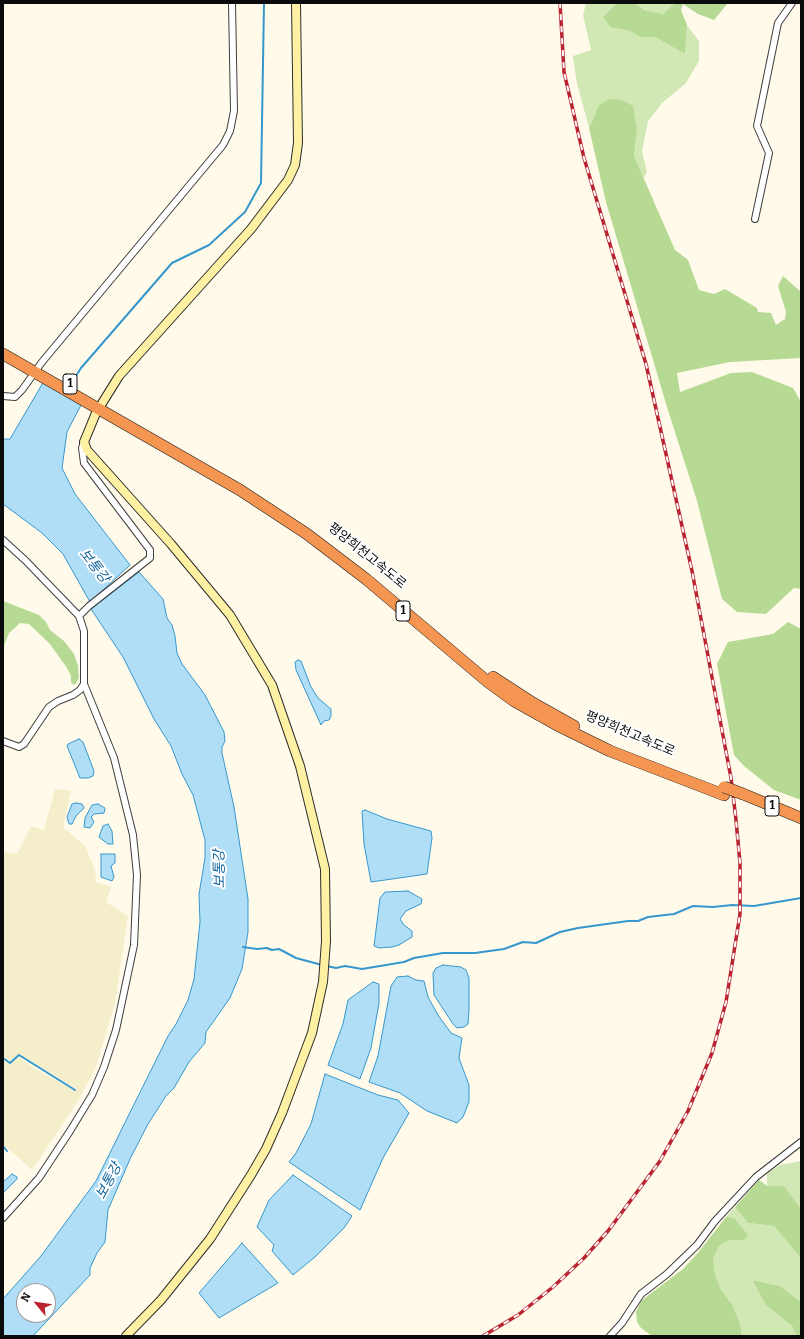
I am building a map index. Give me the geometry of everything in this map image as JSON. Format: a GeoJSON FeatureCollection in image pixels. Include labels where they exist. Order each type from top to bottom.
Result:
{"type":"FeatureCollection","features":[{"type":"Feature","properties":{"kind":"highway","name":"평양희천고속도로"},"geometry":{"type":"LineString","coordinates":[[3,346],[39,370],[97,404],[250,489],[308,526],[470,660],[533,703],[606,742],[724,791],[801,818]]}},
{"type":"Feature","properties":{"kind":"highway","name":"평양희천고속도로"},"geometry":{"type":"LineString","coordinates":[[3,354],[39,370]]}},
{"type":"Feature","properties":{"kind":"highway","name":"평양희천고속도로"},"geometry":{"type":"LineString","coordinates":[[743,797],[801,824]]}},
{"type":"Feature","properties":{"kind":"main road"},"geometry":{"type":"LineString","coordinates":[[126,1336],[161,1300],[210,1239],[266,1149],[312,1033],[322,982],[326,934],[325,869],[300,766],[272,685],[230,615],[171,544],[87,450],[84,442],[97,404],[119,376],[251,229],[288,180],[295,165],[298,143],[296,3]]}},
{"type":"Feature","properties":{"kind":"street"},"geometry":{"type":"LineString","coordinates":[[3,396],[15,397],[19,394],[223,145],[230,131],[234,111],[232,3]]}},
{"type":"Feature","properties":{"kind":"street"},"geometry":{"type":"LineString","coordinates":[[755,219],[769,153],[758,126],[778,23],[792,3]]}},
{"type":"Feature","properties":{"kind":"street"},"geometry":{"type":"LineString","coordinates":[[79,616],[89,606],[150,558],[150,550],[84,463],[82,448],[84,442]]}},
{"type":"Feature","properties":{"kind":"street"},"geometry":{"type":"LineString","coordinates":[[3,540],[26,561],[79,616],[84,632],[84,684],[114,758],[133,835],[137,875],[134,945],[116,1030],[104,1067],[92,1095],[39,1178],[3,1218]]}},
{"type":"Feature","properties":{"kind":"street"},"geometry":{"type":"LineString","coordinates":[[3,741],[19,747],[24,744],[49,707],[58,701],[73,695],[80,690],[84,684]]}},
{"type":"Feature","properties":{"kind":"street"},"geometry":{"type":"LineString","coordinates":[[610,1336],[622,1323],[641,1294],[667,1274],[697,1245],[715,1221],[756,1177],[801,1142]]}},
{"type":"Feature","properties":{"kind":"shaded area"},"geometry":{"type":"Polygon","coordinates":[[[55,789],[71,791],[63,827],[85,846],[95,870],[96,882],[111,887],[106,902],[128,916],[115,1003],[96,1067],[78,1101],[32,1170],[3,1144],[3,1060],[11,1064],[19,1057],[32,1067],[75,1091],[77,1089],[19,1054],[10,1061],[3,1057],[3,852],[17,854],[31,826],[44,830],[55,789]]]}},
{"type":"Feature","properties":{"kind":"green space"},"geometry":{"type":"Polygon","coordinates":[[[586,3],[617,3],[603,17],[610,27],[630,31],[640,37],[655,37],[685,54],[687,25],[699,41],[699,61],[686,83],[662,103],[648,121],[642,151],[647,172],[643,179],[634,156],[637,131],[599,105],[589,128],[576,79],[573,56],[591,50],[583,15],[586,3]]]}},
{"type":"Feature","properties":{"kind":"green space"},"geometry":{"type":"Polygon","coordinates":[[[617,3],[635,3],[644,10],[663,14],[675,3],[728,3],[714,20],[698,14],[683,4],[681,10],[687,25],[685,54],[655,37],[640,37],[630,31],[610,27],[603,17],[617,3]]]}},
{"type":"Feature","properties":{"kind":"green space"},"geometry":{"type":"Polygon","coordinates":[[[635,3],[675,3],[663,14],[644,10],[635,3]]]}},
{"type":"Feature","properties":{"kind":"green space"},"geometry":{"type":"Polygon","coordinates":[[[610,99],[622,100],[633,106],[637,131],[634,156],[675,250],[688,260],[699,290],[714,294],[725,289],[757,308],[758,312],[771,313],[776,325],[785,319],[786,312],[778,286],[783,276],[801,292],[801,358],[730,362],[677,373],[680,392],[731,373],[752,372],[793,388],[801,402],[801,589],[794,588],[766,614],[737,612],[722,599],[697,501],[667,407],[606,202],[589,128],[599,105],[610,99]]]}},
{"type":"Feature","properties":{"kind":"green space"},"geometry":{"type":"Polygon","coordinates":[[[3,601],[39,615],[46,622],[50,630],[64,641],[74,654],[78,666],[79,678],[75,685],[71,683],[71,676],[67,668],[50,644],[29,624],[20,623],[9,633],[3,648],[3,601]]]}},
{"type":"Feature","properties":{"kind":"green space"},"geometry":{"type":"Polygon","coordinates":[[[788,622],[801,629],[801,800],[774,790],[744,766],[734,755],[717,664],[728,642],[773,634],[788,622]]]}},
{"type":"Feature","properties":{"kind":"green space"},"geometry":{"type":"Polygon","coordinates":[[[801,1161],[801,1209],[784,1186],[767,1186],[767,1173],[780,1165],[801,1161]]]}},
{"type":"Feature","properties":{"kind":"green space"},"geometry":{"type":"Polygon","coordinates":[[[759,1180],[767,1186],[784,1186],[801,1209],[801,1258],[774,1226],[748,1223],[735,1207],[759,1180]]]}},
{"type":"Feature","properties":{"kind":"green space"},"geometry":{"type":"Polygon","coordinates":[[[735,1207],[748,1223],[774,1226],[801,1258],[801,1302],[780,1286],[752,1280],[766,1305],[792,1326],[797,1336],[742,1336],[740,1323],[732,1304],[721,1290],[715,1275],[713,1259],[719,1246],[729,1240],[743,1240],[734,1218],[726,1217],[735,1207]]]}},
{"type":"Feature","properties":{"kind":"green space"},"geometry":{"type":"Polygon","coordinates":[[[726,1217],[734,1218],[748,1235],[744,1240],[729,1240],[719,1246],[713,1259],[715,1275],[721,1290],[732,1304],[740,1323],[742,1336],[652,1336],[641,1328],[637,1322],[636,1312],[641,1301],[683,1269],[697,1254],[726,1217]]]}},
{"type":"Feature","properties":{"kind":"green space"},"geometry":{"type":"Polygon","coordinates":[[[752,1280],[780,1286],[801,1302],[801,1336],[797,1336],[792,1326],[766,1305],[752,1280]]]}},
{"type":"Feature","properties":{"kind":"water","name":"보통강"},"geometry":{"type":"Polygon","coordinates":[[[44,381],[81,405],[67,432],[62,468],[75,494],[130,565],[90,602],[63,554],[42,533],[3,504],[3,439],[10,439],[44,381]]]}},
{"type":"Feature","properties":{"kind":"water","name":"보통강"},"geometry":{"type":"Polygon","coordinates":[[[139,572],[163,599],[167,618],[172,625],[175,636],[177,653],[182,664],[205,695],[224,732],[225,741],[222,747],[222,753],[234,807],[248,899],[248,932],[242,969],[230,998],[206,1032],[205,1043],[189,1062],[174,1088],[166,1096],[148,1124],[130,1159],[108,1210],[105,1242],[97,1253],[90,1268],[90,1275],[56,1311],[56,1283],[17,1283],[41,1256],[96,1181],[168,1036],[176,1024],[188,1000],[194,979],[200,922],[199,894],[205,858],[205,840],[193,795],[182,774],[171,746],[154,719],[123,657],[91,609],[139,572]]]}},
{"type":"Feature","properties":{"kind":"water"},"geometry":{"type":"Polygon","coordinates":[[[298,660],[301,661],[311,687],[318,698],[331,709],[331,716],[329,720],[324,721],[321,725],[296,670],[295,662],[298,660]]]}},
{"type":"Feature","properties":{"kind":"water"},"geometry":{"type":"Polygon","coordinates":[[[79,739],[83,742],[94,771],[93,776],[88,778],[80,778],[67,746],[68,744],[79,739]]]}},
{"type":"Feature","properties":{"kind":"water"},"geometry":{"type":"Polygon","coordinates":[[[72,804],[82,804],[84,808],[76,816],[72,824],[69,824],[67,817],[72,804]]]}},
{"type":"Feature","properties":{"kind":"water"},"geometry":{"type":"Polygon","coordinates":[[[98,804],[105,808],[104,813],[94,814],[91,817],[94,822],[90,828],[84,827],[85,818],[92,805],[98,804]]]}},
{"type":"Feature","properties":{"kind":"water"},"geometry":{"type":"Polygon","coordinates":[[[365,810],[387,819],[431,831],[432,838],[427,874],[371,882],[364,844],[362,811],[365,810]]]}},
{"type":"Feature","properties":{"kind":"water"},"geometry":{"type":"Polygon","coordinates":[[[108,824],[112,831],[113,844],[108,844],[99,837],[103,826],[108,824]]]}},
{"type":"Feature","properties":{"kind":"water"},"geometry":{"type":"Polygon","coordinates":[[[101,854],[115,854],[115,863],[111,866],[114,877],[112,881],[101,877],[101,854]]]}},
{"type":"Feature","properties":{"kind":"water"},"geometry":{"type":"Polygon","coordinates":[[[408,891],[422,899],[421,904],[406,911],[400,919],[404,925],[412,931],[412,937],[399,945],[392,947],[379,948],[374,946],[380,898],[385,892],[408,891]]]}},
{"type":"Feature","properties":{"kind":"water"},"geometry":{"type":"Polygon","coordinates":[[[443,965],[461,967],[466,970],[469,978],[468,1024],[464,1027],[457,1028],[453,1024],[434,995],[433,973],[436,968],[443,965]]]}},
{"type":"Feature","properties":{"kind":"water"},"geometry":{"type":"Polygon","coordinates":[[[408,976],[416,980],[424,981],[428,997],[438,1015],[451,1033],[462,1038],[459,1058],[469,1085],[469,1102],[463,1117],[457,1123],[427,1111],[400,1093],[369,1082],[378,1056],[391,986],[397,977],[408,976]]]}},
{"type":"Feature","properties":{"kind":"water"},"geometry":{"type":"Polygon","coordinates":[[[373,982],[379,984],[379,1003],[371,1048],[360,1079],[328,1065],[343,1024],[348,1000],[373,982]]]}},
{"type":"Feature","properties":{"kind":"water"},"geometry":{"type":"Polygon","coordinates":[[[325,1074],[378,1095],[398,1100],[409,1113],[383,1158],[360,1210],[289,1162],[296,1153],[311,1124],[325,1074]]]}},
{"type":"Feature","properties":{"kind":"water"},"geometry":{"type":"Polygon","coordinates":[[[12,1174],[17,1177],[17,1179],[3,1193],[3,1182],[12,1174]]]}},
{"type":"Feature","properties":{"kind":"water"},"geometry":{"type":"Polygon","coordinates":[[[293,1175],[352,1216],[344,1228],[315,1257],[293,1275],[272,1251],[274,1245],[257,1227],[269,1200],[293,1175]]]}},
{"type":"Feature","properties":{"kind":"water"},"geometry":{"type":"Polygon","coordinates":[[[242,1243],[278,1283],[219,1318],[199,1293],[242,1243]]]}},
{"type":"Feature","properties":{"kind":"water"},"geometry":{"type":"Polygon","coordinates":[[[16,1284],[16,1323],[45,1323],[33,1336],[3,1336],[3,1299],[16,1284]]]}},
{"type":"Feature","properties":{"kind":"waterway"},"geometry":{"type":"LineString","coordinates":[[69,387],[81,368],[172,263],[209,245],[245,212],[261,183],[264,3]]}},
{"type":"Feature","properties":{"kind":"waterway"},"geometry":{"type":"LineString","coordinates":[[327,966],[336,968],[345,966],[362,969],[404,962],[414,958],[443,953],[475,953],[504,949],[523,942],[536,943],[560,932],[578,928],[638,921],[648,917],[674,914],[693,906],[754,906],[801,898]]}},
{"type":"Feature","properties":{"kind":"waterway"},"geometry":{"type":"LineString","coordinates":[[243,947],[257,949],[267,948],[272,950],[279,949],[296,958],[322,965]]}},
{"type":"Feature","properties":{"kind":"waterway"},"geometry":{"type":"LineString","coordinates":[[3,1058],[10,1063],[19,1055],[75,1090]]}},
{"type":"Feature","properties":{"kind":"waterway"},"geometry":{"type":"LineString","coordinates":[[3,1146],[7,1151]]}},
{"type":"Feature","properties":{"kind":"railway"},"geometry":{"type":"LineString","coordinates":[[483,1336],[518,1315],[553,1287],[584,1258],[608,1231],[660,1161],[688,1111],[712,1053],[726,1002],[740,914],[740,863],[731,778],[692,571],[646,364],[584,158],[564,72],[560,3]]}}]}
